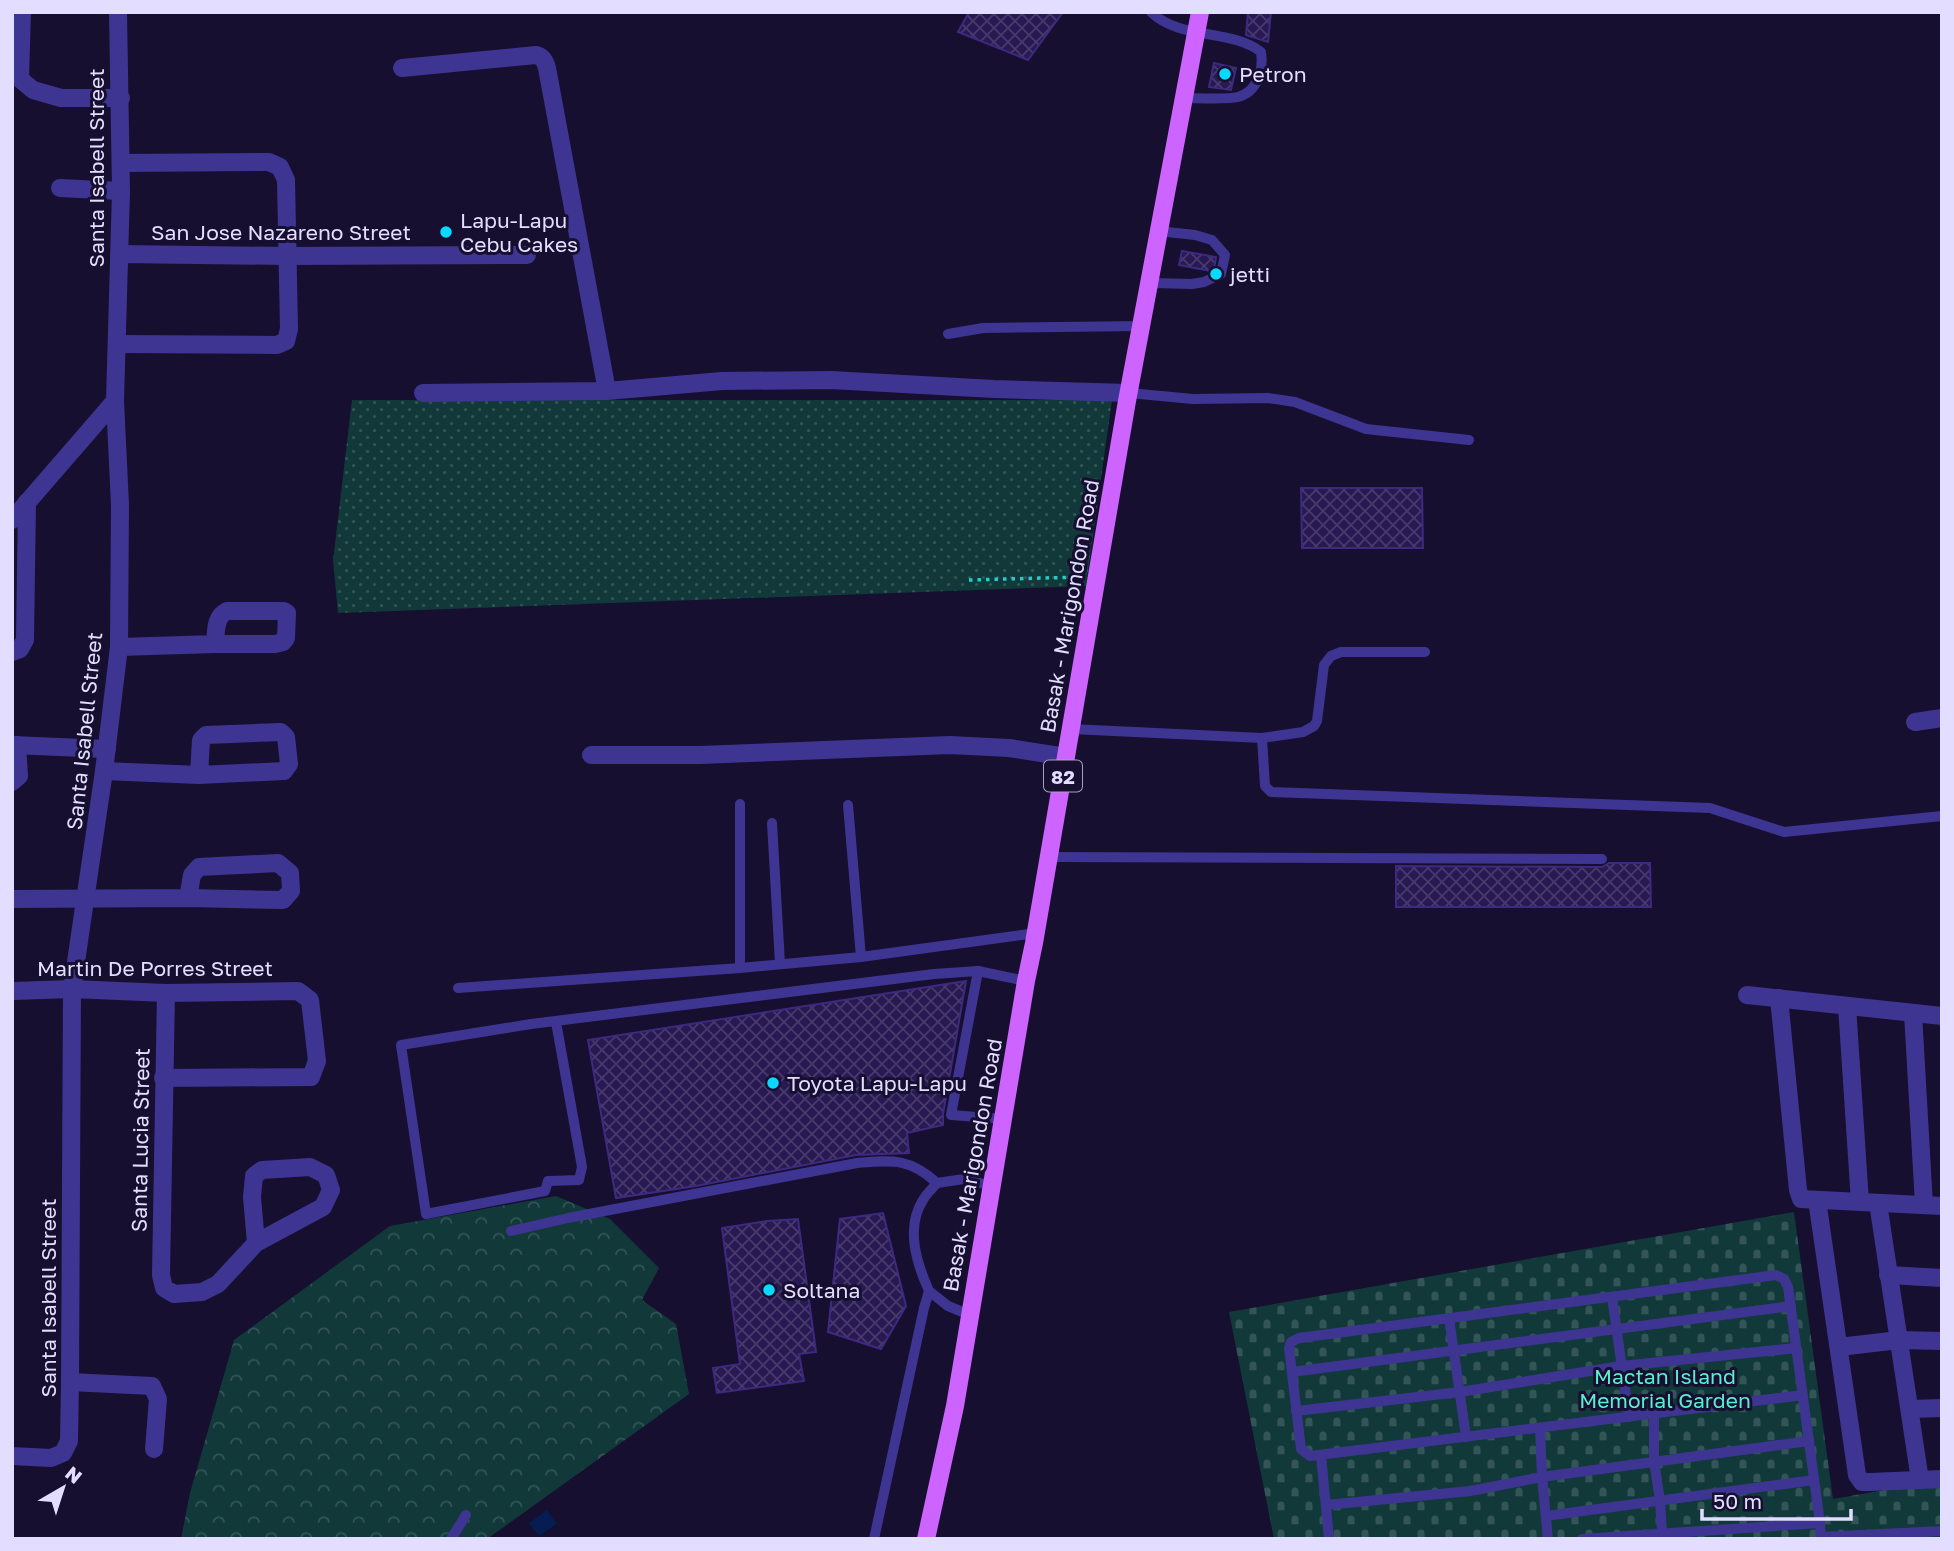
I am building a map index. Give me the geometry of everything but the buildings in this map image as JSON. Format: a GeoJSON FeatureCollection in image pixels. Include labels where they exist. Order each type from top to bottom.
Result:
{"type":"FeatureCollection","features":[{"type":"Feature","properties":{"kind":"main road","name":"Basak - Marigondon Road"},"geometry":{"type":"LineString","coordinates":[[926,1539],[955,1406],[1129,393],[1200,12]]}},
{"type":"Feature","properties":{"kind":"street"},"geometry":{"type":"LineString","coordinates":[[22,12],[16,75],[33,90],[61,98],[121,99]]}},
{"type":"Feature","properties":{"kind":"street","name":"Santa Isabell Street"},"geometry":{"type":"LineString","coordinates":[[12,1456],[51,1458],[63,1453],[69,1441],[72,989],[107,749],[118,647],[120,505],[115,401],[122,163],[118,12]]}},
{"type":"Feature","properties":{"kind":"street"},"geometry":{"type":"LineString","coordinates":[[402,68],[536,55],[544,60],[607,391]]}},
{"type":"Feature","properties":{"kind":"street"},"geometry":{"type":"LineString","coordinates":[[118,344],[277,345],[286,341],[289,329],[286,180],[280,167],[269,162],[122,163]]}},
{"type":"Feature","properties":{"kind":"street"},"geometry":{"type":"LineString","coordinates":[[60,188],[121,191]]}},
{"type":"Feature","properties":{"kind":"street","name":"San Jose Nazareno Street"},"geometry":{"type":"LineString","coordinates":[[119,254],[527,255]]}},
{"type":"Feature","properties":{"kind":"street"},"geometry":{"type":"LineString","coordinates":[[423,393],[607,391],[722,381],[831,380],[1129,393]]}},
{"type":"Feature","properties":{"kind":"street"},"geometry":{"type":"LineString","coordinates":[[12,520],[115,401]]}},
{"type":"Feature","properties":{"kind":"street"},"geometry":{"type":"LineString","coordinates":[[12,652],[20,649],[25,640],[27,502]]}},
{"type":"Feature","properties":{"kind":"street"},"geometry":{"type":"LineString","coordinates":[[118,647],[215,644]]}},
{"type":"Feature","properties":{"kind":"street"},"geometry":{"type":"LineString","coordinates":[[1915,722],[1942,718]]}},
{"type":"Feature","properties":{"kind":"street"},"geometry":{"type":"LineString","coordinates":[[104,771],[199,775],[284,771],[289,764],[286,737],[281,732],[206,735],[201,740],[199,775]]}},
{"type":"Feature","properties":{"kind":"street"},"geometry":{"type":"LineString","coordinates":[[12,782],[19,776],[15,745],[107,749]]}},
{"type":"Feature","properties":{"kind":"street"},"geometry":{"type":"LineString","coordinates":[[591,755],[700,755],[950,745],[1009,748],[1066,757]]}},
{"type":"Feature","properties":{"kind":"street"},"geometry":{"type":"LineString","coordinates":[[12,899],[283,900],[291,891],[290,873],[278,863],[199,867],[192,875],[188,898]]}},
{"type":"Feature","properties":{"kind":"street","name":"Martin De Porres Street"},"geometry":{"type":"LineString","coordinates":[[12,991],[298,991],[310,1000],[317,1061],[311,1077],[163,1078]]}},
{"type":"Feature","properties":{"kind":"street","name":"Santa Lucia Street"},"geometry":{"type":"LineString","coordinates":[[166,993],[161,1275],[164,1289],[174,1294],[202,1292],[218,1284],[256,1243]]}},
{"type":"Feature","properties":{"kind":"street"},"geometry":{"type":"LineString","coordinates":[[1747,995],[1942,1016]]}},
{"type":"Feature","properties":{"kind":"street"},"geometry":{"type":"LineString","coordinates":[[1779,998],[1801,1199],[1933,1206],[1913,1013]]}},
{"type":"Feature","properties":{"kind":"street"},"geometry":{"type":"LineString","coordinates":[[1847,1006],[1869,1203],[1888,1275],[1920,1480]]}},
{"type":"Feature","properties":{"kind":"street"},"geometry":{"type":"LineString","coordinates":[[310,1167],[326,1175],[331,1189],[323,1207],[256,1243],[252,1197],[254,1176],[262,1170],[310,1167]]}},
{"type":"Feature","properties":{"kind":"street"},"geometry":{"type":"LineString","coordinates":[[1818,1200],[1857,1475],[1862,1482],[1942,1479]]}},
{"type":"Feature","properties":{"kind":"street"},"geometry":{"type":"LineString","coordinates":[[1888,1275],[1942,1278]]}},
{"type":"Feature","properties":{"kind":"street"},"geometry":{"type":"LineString","coordinates":[[1839,1347],[1899,1340],[1942,1341]]}},
{"type":"Feature","properties":{"kind":"street"},"geometry":{"type":"LineString","coordinates":[[71,1382],[152,1386],[158,1399],[154,1449]]}},
{"type":"Feature","properties":{"kind":"street"},"geometry":{"type":"LineString","coordinates":[[1910,1409],[1942,1408]]}},
{"type":"Feature","properties":{"kind":"lane"},"geometry":{"type":"LineString","coordinates":[[1152,12],[1159,20],[1252,45],[1261,52],[1263,61],[1252,90],[1238,97],[1183,98]]}},
{"type":"Feature","properties":{"kind":"lane"},"geometry":{"type":"LineString","coordinates":[[1150,283],[1205,282],[1221,275],[1225,255],[1212,240],[1195,235],[1158,231]]}},
{"type":"Feature","properties":{"kind":"lane"},"geometry":{"type":"LineString","coordinates":[[948,334],[983,328],[1142,327]]}},
{"type":"Feature","properties":{"kind":"lane"},"geometry":{"type":"LineString","coordinates":[[1129,393],[1193,398],[1268,398],[1295,402],[1366,429],[1469,440]]}},
{"type":"Feature","properties":{"kind":"lane"},"geometry":{"type":"LineString","coordinates":[[1071,729],[1262,737],[1303,732],[1314,726],[1317,720],[1324,665],[1331,656],[1341,652],[1424,652]]}},
{"type":"Feature","properties":{"kind":"lane"},"geometry":{"type":"LineString","coordinates":[[1262,737],[1265,786],[1271,792],[1710,808],[1784,832],[1942,816]]}},
{"type":"Feature","properties":{"kind":"lane"},"geometry":{"type":"LineString","coordinates":[[740,804],[740,968]]}},
{"type":"Feature","properties":{"kind":"lane"},"geometry":{"type":"LineString","coordinates":[[848,805],[861,957]]}},
{"type":"Feature","properties":{"kind":"lane"},"geometry":{"type":"LineString","coordinates":[[772,823],[780,964]]}},
{"type":"Feature","properties":{"kind":"lane"},"geometry":{"type":"LineString","coordinates":[[1049,857],[1602,859]]}},
{"type":"Feature","properties":{"kind":"lane"},"geometry":{"type":"LineString","coordinates":[[458,988],[861,957],[1036,933]]}},
{"type":"Feature","properties":{"kind":"lane"},"geometry":{"type":"LineString","coordinates":[[556,1022],[582,1167],[579,1180],[548,1181],[545,1192],[426,1214],[401,1045],[531,1024],[934,974],[978,971],[1026,981]]}},
{"type":"Feature","properties":{"kind":"lane"},"geometry":{"type":"LineString","coordinates":[[978,971],[951,1115],[1004,1119]]}},
{"type":"Feature","properties":{"kind":"lane"},"geometry":{"type":"LineString","coordinates":[[511,1231],[857,1163],[905,1163],[923,1170],[937,1183]]}},
{"type":"Feature","properties":{"kind":"lane"},"geometry":{"type":"LineString","coordinates":[[970,1315],[948,1306],[929,1291],[915,1251],[915,1222],[922,1200],[937,1183],[964,1179],[992,1186]]}},
{"type":"Feature","properties":{"kind":"lane"},"geometry":{"type":"LineString","coordinates":[[1803,1395],[1310,1456],[1301,1449],[1289,1348],[1292,1342],[1299,1338],[1776,1275],[1784,1279],[1788,1287],[1791,1306],[1796,1348],[1803,1395],[1820,1523],[1821,1538],[1942,1531]]}},
{"type":"Feature","properties":{"kind":"lane"},"geometry":{"type":"LineString","coordinates":[[874,1539],[929,1291]]}},
{"type":"Feature","properties":{"kind":"lane"},"geometry":{"type":"LineString","coordinates":[[1612,1297],[1629,1416]]}},
{"type":"Feature","properties":{"kind":"lane"},"geometry":{"type":"LineString","coordinates":[[1292,1372],[1791,1306]]}},
{"type":"Feature","properties":{"kind":"lane"},"geometry":{"type":"LineString","coordinates":[[1449,1318],[1466,1437]]}},
{"type":"Feature","properties":{"kind":"lane"},"geometry":{"type":"LineString","coordinates":[[1297,1411],[1460,1392],[1621,1366],[1796,1348]]}},
{"type":"Feature","properties":{"kind":"lane"},"geometry":{"type":"LineString","coordinates":[[1654,1413],[1654,1461],[1662,1533]]}},
{"type":"Feature","properties":{"kind":"lane"},"geometry":{"type":"LineString","coordinates":[[1540,1428],[1548,1539]]}},
{"type":"Feature","properties":{"kind":"lane"},"geometry":{"type":"LineString","coordinates":[[1326,1505],[1470,1491],[1542,1477],[1809,1441]]}},
{"type":"Feature","properties":{"kind":"lane"},"geometry":{"type":"LineString","coordinates":[[1321,1455],[1329,1539]]}},
{"type":"Feature","properties":{"kind":"lane"},"geometry":{"type":"LineString","coordinates":[[1546,1516],[1814,1480]]}},
{"type":"Feature","properties":{"kind":"lane"},"geometry":{"type":"LineString","coordinates":[[451,1539],[466,1515]]}},
{"type":"Feature","properties":{"kind":"lane"},"geometry":{"type":"LineString","coordinates":[[1582,1539],[1820,1523]]}},
{"type":"Feature","properties":{"kind":"path"},"geometry":{"type":"LineString","coordinates":[[969,580],[1097,577]]}},
{"type":"Feature","properties":{"kind":"green space"},"geometry":{"type":"Polygon","coordinates":[[[352,400],[1112,400],[1086,586],[338,613],[333,561],[352,400]]]}},
{"type":"Feature","properties":{"kind":"green space"},"geometry":{"type":"Polygon","coordinates":[[[556,1196],[610,1219],[659,1268],[642,1300],[676,1324],[689,1394],[487,1539],[181,1539],[190,1493],[234,1340],[390,1226],[556,1196]]]}},
{"type":"Feature","properties":{"kind":"green space","name":"Mactan Island Memorial Garden"},"geometry":{"type":"Polygon","coordinates":[[[1794,1212],[1833,1499],[1942,1480],[1942,1539],[1274,1539],[1229,1312],[1794,1212]]]}},
{"type":"Feature","properties":{"kind":"water"},"geometry":{"type":"Polygon","coordinates":[[[547,1510],[557,1524],[539,1536],[529,1523],[547,1510]]]}},
{"type":"Feature","properties":{"kind":"place","name":"Petron"},"geometry":{"type":"Point","coordinates":[1225,74]}},
{"type":"Feature","properties":{"kind":"place","name":"Lapu-Lapu Cebu Cakes"},"geometry":{"type":"Point","coordinates":[446,232]}},
{"type":"Feature","properties":{"kind":"place","name":"jetti"},"geometry":{"type":"Point","coordinates":[1216,274]}},
{"type":"Feature","properties":{"kind":"place","name":"Toyota Lapu-Lapu"},"geometry":{"type":"Point","coordinates":[773,1083]}},
{"type":"Feature","properties":{"kind":"place","name":"Soltana"},"geometry":{"type":"Point","coordinates":[769,1290]}}]}
